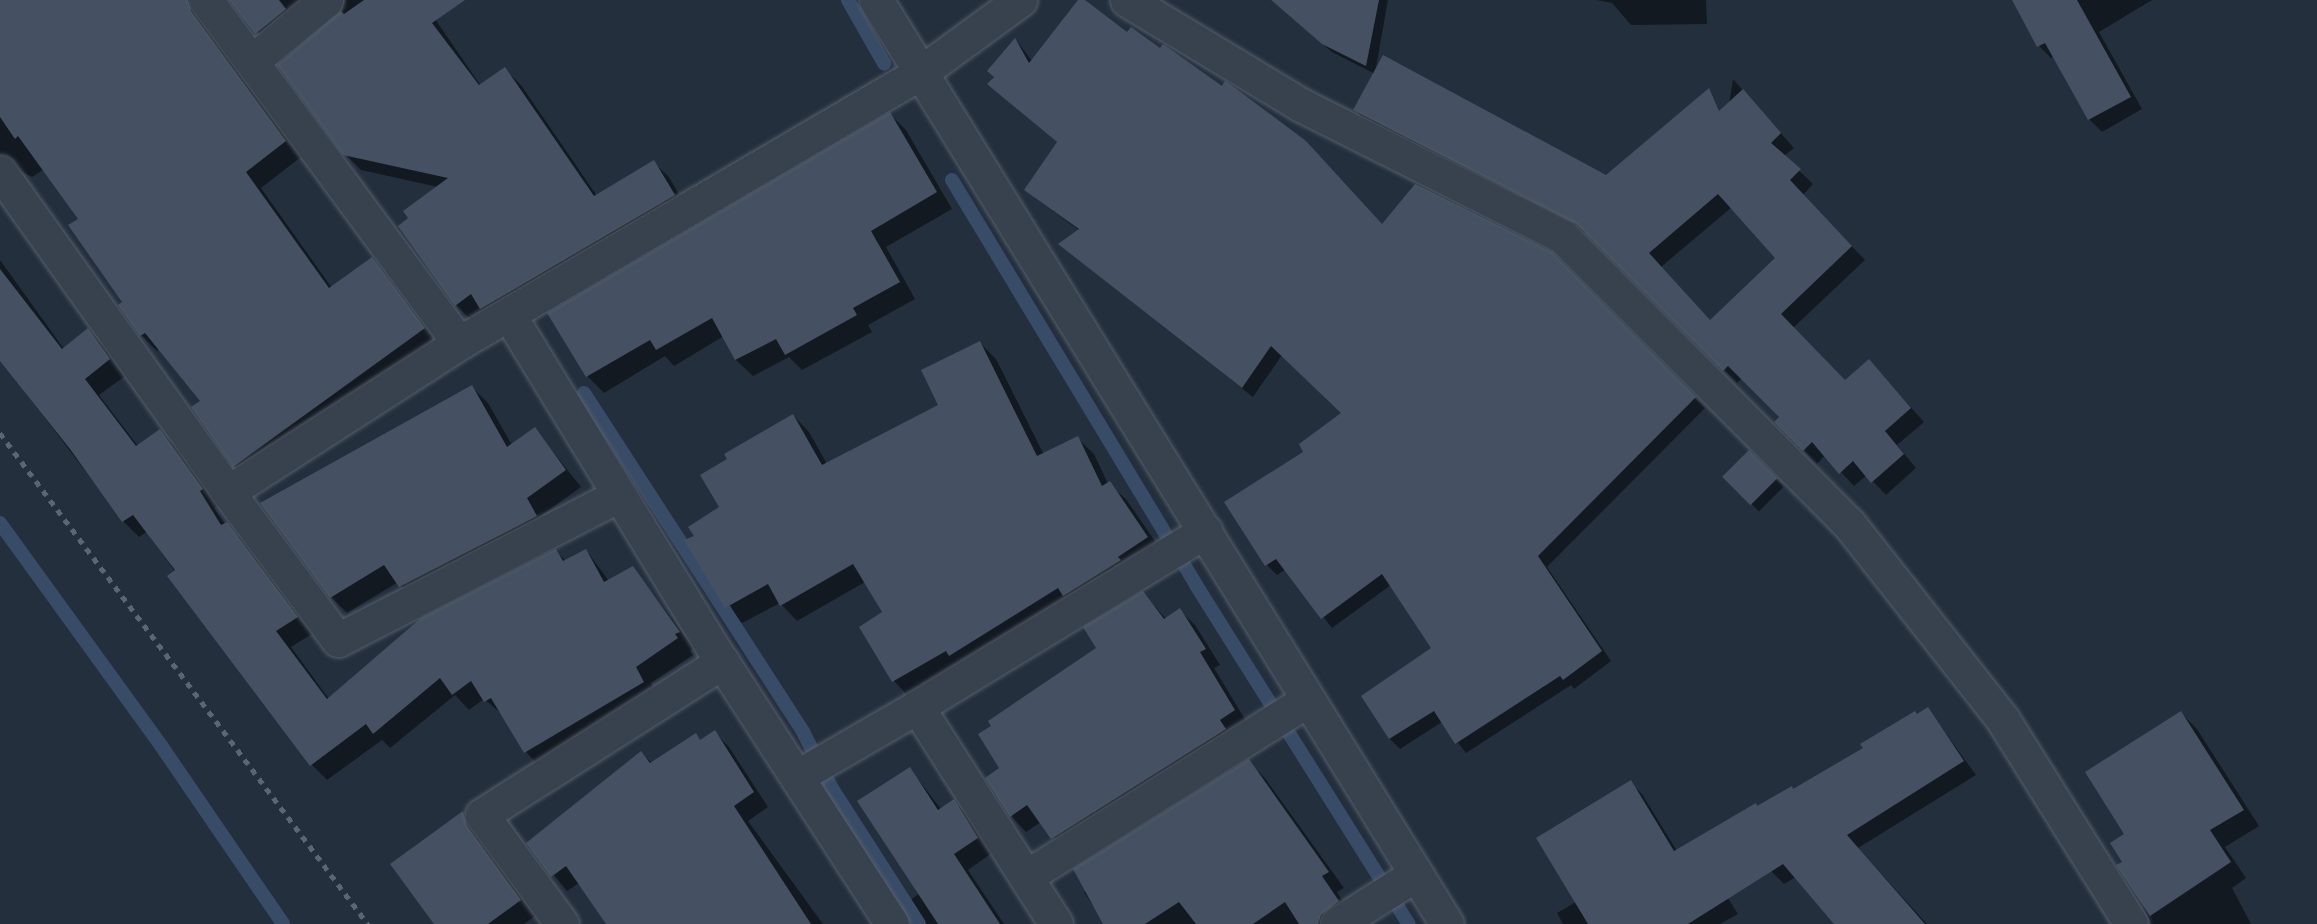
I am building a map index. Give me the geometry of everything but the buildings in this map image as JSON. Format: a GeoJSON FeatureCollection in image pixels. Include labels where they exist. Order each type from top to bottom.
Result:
{"type":"FeatureCollection","features":[{"type":"Feature","properties":{"kind":"street"},"geometry":{"type":"LineString","coordinates":[[206,0],[459,343]]}},
{"type":"Feature","properties":{"kind":"street"},"geometry":{"type":"LineString","coordinates":[[252,61],[326,0]]}},
{"type":"Feature","properties":{"kind":"street"},"geometry":{"type":"LineString","coordinates":[[876,0],[920,73],[1184,544],[1288,712],[1408,879],[1447,924]]}},
{"type":"Feature","properties":{"kind":"street"},"geometry":{"type":"LineString","coordinates":[[228,492],[459,343],[920,73],[1020,0]]}},
{"type":"Feature","properties":{"kind":"street"},"geometry":{"type":"LineString","coordinates":[[1127,0],[1301,105],[1563,237],[1849,525],[2003,720],[2131,924]]}},
{"type":"Feature","properties":{"kind":"street"},"geometry":{"type":"LineString","coordinates":[[0,172],[228,492],[338,640],[617,495]]}},
{"type":"Feature","properties":{"kind":"street"},"geometry":{"type":"LineString","coordinates":[[509,315],[617,495],[722,662],[814,767],[892,924]]}},
{"type":"Feature","properties":{"kind":"street"},"geometry":{"type":"LineString","coordinates":[[814,767],[1184,544]]}},
{"type":"Feature","properties":{"kind":"street"},"geometry":{"type":"LineString","coordinates":[[562,924],[482,815],[722,662]]}},
{"type":"Feature","properties":{"kind":"street"},"geometry":{"type":"LineString","coordinates":[[917,707],[1056,924]]}},
{"type":"Feature","properties":{"kind":"street"},"geometry":{"type":"LineString","coordinates":[[1027,876],[1288,712]]}},
{"type":"Feature","properties":{"kind":"street"},"geometry":{"type":"LineString","coordinates":[[1337,924],[1408,879]]}},
{"type":"Feature","properties":{"kind":"waterway"},"geometry":{"type":"LineString","coordinates":[[848,0],[884,63]]}},
{"type":"Feature","properties":{"kind":"waterway"},"geometry":{"type":"LineString","coordinates":[[952,180],[1196,585],[1409,924]]}},
{"type":"Feature","properties":{"kind":"waterway"},"geometry":{"type":"LineString","coordinates":[[584,393],[803,732],[833,790],[919,924]]}},
{"type":"Feature","properties":{"kind":"waterway"},"geometry":{"type":"LineString","coordinates":[[0,523],[162,747],[283,924]]}},
{"type":"Feature","properties":{"kind":"railway"},"geometry":{"type":"LineString","coordinates":[[0,433],[368,924]]}}]}
